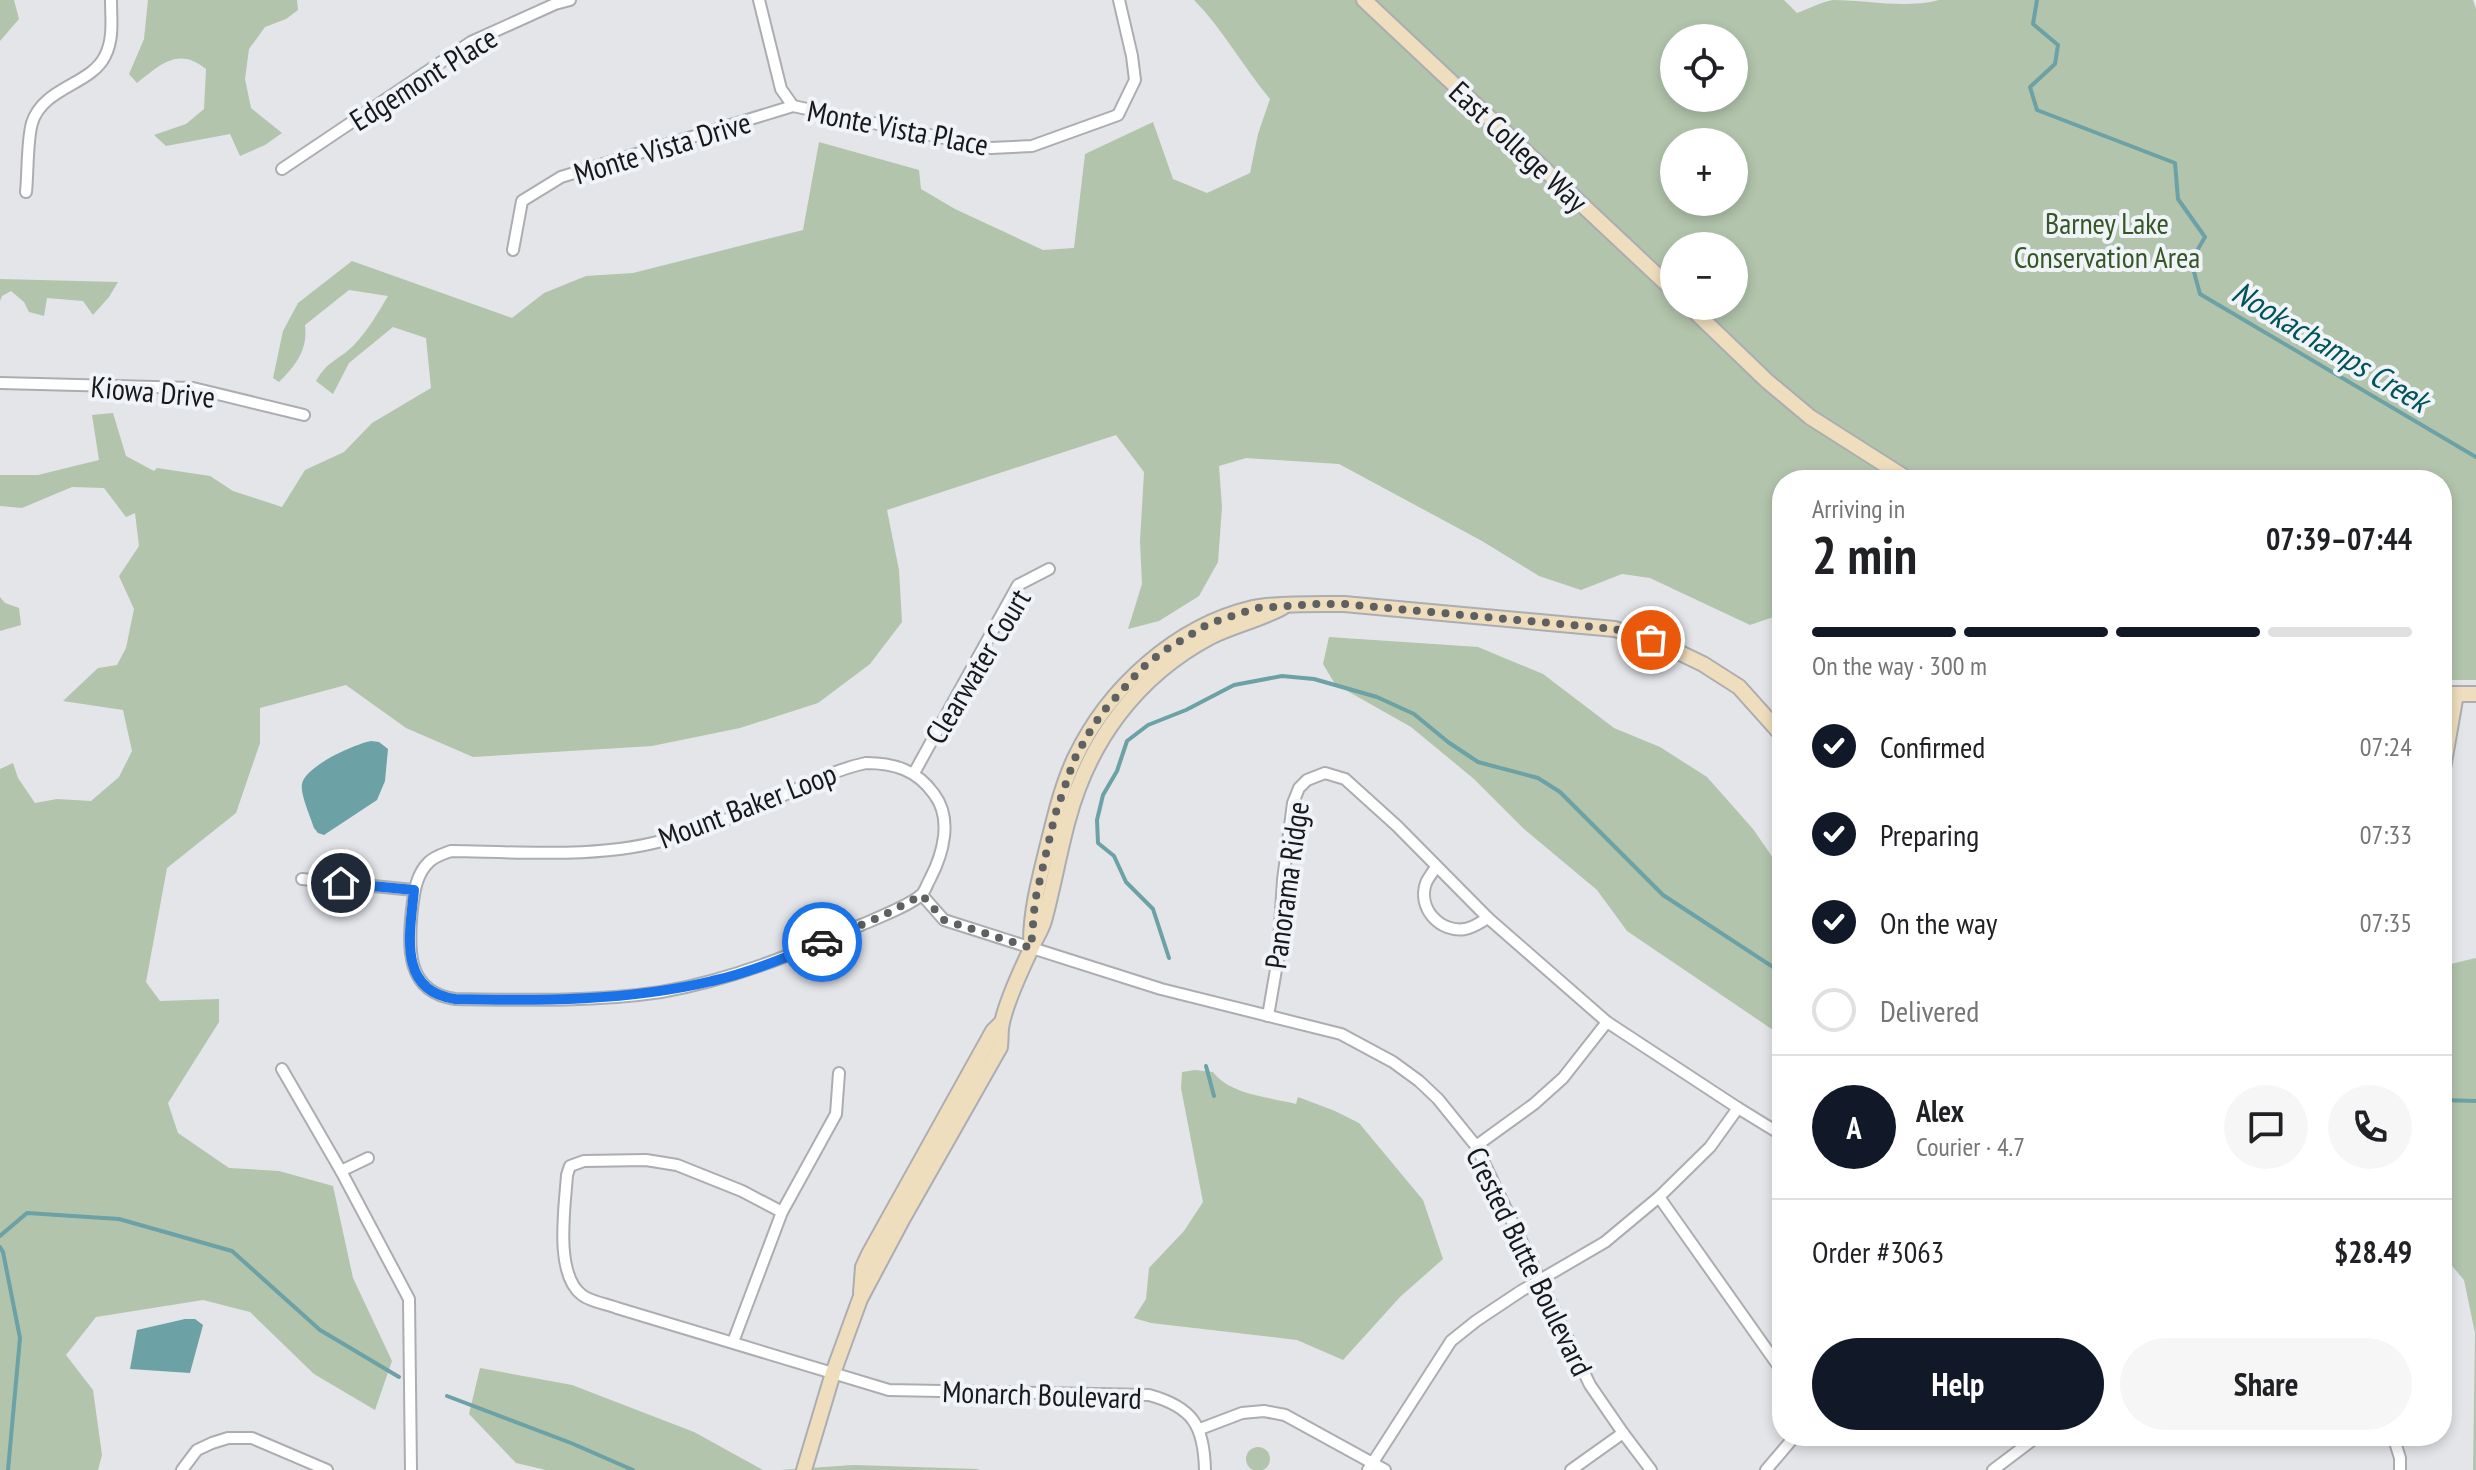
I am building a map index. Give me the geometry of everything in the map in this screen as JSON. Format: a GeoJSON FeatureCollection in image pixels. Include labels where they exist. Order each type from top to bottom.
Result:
{"type":"FeatureCollection","features":[{"type":"Feature","properties":{"kind":"street"},"geometry":{"type":"LineString","coordinates":[[26,192],[33,122],[48,98],[83,77],[105,58],[111,37],[111,0]]}},
{"type":"Feature","properties":{"kind":"street","name":"Edgemont Place"},"geometry":{"type":"LineString","coordinates":[[282,169],[471,42],[570,0]]}},
{"type":"Feature","properties":{"kind":"street","name":"Monte Vista Drive"},"geometry":{"type":"LineString","coordinates":[[513,250],[522,201],[561,177],[793,106],[781,89],[759,0]]}},
{"type":"Feature","properties":{"kind":"street","name":"Monte Vista Place"},"geometry":{"type":"LineString","coordinates":[[793,106],[991,148],[1032,146],[1118,115],[1135,80],[1119,0]]}},
{"type":"Feature","properties":{"kind":"street","name":"East College Way"},"geometry":{"type":"LineString","coordinates":[[1364,0],[1660,278]]}},
{"type":"Feature","properties":{"kind":"street"},"geometry":{"type":"LineString","coordinates":[[1704,320],[1810,417],[1893,470]]}},
{"type":"Feature","properties":{"kind":"street","name":"Kiowa Drive"},"geometry":{"type":"LineString","coordinates":[[0,383],[193,388],[304,415]]}},
{"type":"Feature","properties":{"kind":"street","name":"Clearwater Court"},"geometry":{"type":"LineString","coordinates":[[914,773],[1018,585],[1049,569]]}},
{"type":"Feature","properties":{"kind":"street"},"geometry":{"type":"LineString","coordinates":[[804,1470],[833,1373],[860,1299],[863,1267],[993,1031],[1002,1023],[1043,925],[1068,821],[1078,788],[1098,743],[1134,694],[1181,655],[1212,636],[1261,619],[1283,607],[1344,604],[1615,629],[1651,640],[1715,672],[1739,687],[1772,724]]}},
{"type":"Feature","properties":{"kind":"street"},"geometry":{"type":"LineString","coordinates":[[2452,694],[2476,694]]}},
{"type":"Feature","properties":{"kind":"street","name":"Mount Baker Loop"},"geometry":{"type":"LineString","coordinates":[[914,773],[886,763],[850,767],[754,809],[668,840],[629,847],[562,852],[451,851],[438,855],[421,871],[414,890],[408,943],[412,965],[422,983],[439,997],[492,1000],[659,992],[716,981],[805,949],[922,895]]}},
{"type":"Feature","properties":{"kind":"street"},"geometry":{"type":"LineString","coordinates":[[914,773],[935,795],[943,813],[945,835],[939,862],[922,895],[944,920],[1031,948]]}},
{"type":"Feature","properties":{"kind":"street","name":"Panorama Ridge"},"geometry":{"type":"LineString","coordinates":[[1268,1016],[1278,958],[1283,880],[1293,803],[1299,788],[1307,780],[1325,773],[1345,779],[1397,826],[1488,918],[1607,1022],[1772,1129]]}},
{"type":"Feature","properties":{"kind":"street"},"geometry":{"type":"LineString","coordinates":[[1436,867],[1426,884],[1424,899],[1437,923],[1452,930],[1468,929],[1488,918]]}},
{"type":"Feature","properties":{"kind":"street"},"geometry":{"type":"LineString","coordinates":[[302,879],[414,890]]}},
{"type":"Feature","properties":{"kind":"street","name":"Crested Butte Boulevard"},"geometry":{"type":"LineString","coordinates":[[1031,948],[1161,989],[1341,1034],[1393,1062],[1419,1081],[1438,1099],[1476,1146],[1590,1385],[1651,1470]]}},
{"type":"Feature","properties":{"kind":"street"},"geometry":{"type":"LineString","coordinates":[[1476,1146],[1534,1104],[1563,1078],[1607,1022]]}},
{"type":"Feature","properties":{"kind":"street"},"geometry":{"type":"LineString","coordinates":[[282,1069],[409,1299],[411,1470]]}},
{"type":"Feature","properties":{"kind":"street"},"geometry":{"type":"LineString","coordinates":[[733,1342],[782,1212],[836,1114],[839,1073]]}},
{"type":"Feature","properties":{"kind":"street"},"geometry":{"type":"LineString","coordinates":[[1370,1466],[1451,1341],[1476,1321],[1605,1242],[1659,1197],[1710,1147],[1738,1108]]}},
{"type":"Feature","properties":{"kind":"street"},"geometry":{"type":"LineString","coordinates":[[341,1171],[368,1158]]}},
{"type":"Feature","properties":{"kind":"street","name":"Monarch Boulevard"},"geometry":{"type":"LineString","coordinates":[[782,1212],[742,1191],[677,1165],[646,1160],[584,1161],[570,1166],[567,1175],[564,1255],[569,1280],[583,1296],[889,1390],[1149,1395],[1164,1399],[1192,1416],[1200,1429]]}},
{"type":"Feature","properties":{"kind":"street"},"geometry":{"type":"LineString","coordinates":[[1659,1197],[1772,1357]]}},
{"type":"Feature","properties":{"kind":"street"},"geometry":{"type":"LineString","coordinates":[[1205,1470],[1205,1446],[1200,1429],[1242,1413],[1264,1411],[1285,1415],[1370,1466],[1385,1470]]}},
{"type":"Feature","properties":{"kind":"street"},"geometry":{"type":"LineString","coordinates":[[1571,1470],[1623,1433]]}},
{"type":"Feature","properties":{"kind":"street"},"geometry":{"type":"LineString","coordinates":[[182,1470],[197,1450],[212,1443],[228,1438],[252,1438],[327,1470]]}},
{"type":"Feature","properties":{"kind":"street"},"geometry":{"type":"LineString","coordinates":[[1766,1470],[1786,1446]]}},
{"type":"Feature","properties":{"kind":"street"},"geometry":{"type":"LineString","coordinates":[[1993,1470],[2025,1446]]}},
{"type":"Feature","properties":{"kind":"street"},"geometry":{"type":"LineString","coordinates":[[2396,1446],[2400,1470]]}},
{"type":"Feature","properties":{"kind":"street"},"geometry":{"type":"LineString","coordinates":[[811,1453],[814,1470]]}},
{"type":"Feature","properties":{"kind":"green space"},"geometry":{"type":"Polygon","coordinates":[[[0,0],[14,0],[19,19],[0,41],[0,0]]]}},
{"type":"Feature","properties":{"kind":"green space"},"geometry":{"type":"Polygon","coordinates":[[[148,0],[297,0],[298,10],[286,19],[265,27],[249,49],[245,79],[251,108],[282,133],[240,156],[230,134],[166,146],[154,135],[186,124],[204,109],[206,69],[196,62],[178,59],[162,65],[137,83],[129,74],[144,39],[148,0]]]}},
{"type":"Feature","properties":{"kind":"green space","name":"Barney Lake Conservation Area"},"geometry":{"type":"Polygon","coordinates":[[[1194,0],[1784,0],[1797,13],[1833,0],[1900,4],[1939,0],[2473,0],[2476,9],[2476,680],[2452,680],[2452,470],[1772,470],[1772,617],[1750,625],[1650,578],[1622,574],[1581,590],[1539,576],[1482,541],[1339,464],[1246,458],[1219,466],[1222,507],[1218,562],[1199,596],[1159,621],[1128,629],[1142,584],[1140,541],[1144,472],[1116,435],[887,510],[899,570],[902,622],[870,664],[818,703],[740,728],[652,746],[473,757],[406,728],[346,685],[260,708],[260,743],[236,813],[167,868],[146,982],[160,1001],[219,999],[219,1022],[168,1103],[178,1133],[229,1168],[279,1171],[333,1186],[353,1278],[392,1361],[375,1410],[314,1374],[250,1312],[203,1300],[96,1317],[66,1355],[93,1390],[102,1455],[98,1470],[0,1470],[0,769],[13,763],[18,778],[35,803],[57,799],[91,801],[119,777],[132,751],[123,710],[63,701],[98,668],[117,665],[126,648],[134,609],[119,576],[139,546],[135,513],[126,517],[104,488],[72,487],[22,508],[0,506],[0,475],[38,475],[99,460],[92,415],[113,413],[126,456],[154,471],[157,468],[210,476],[233,491],[282,507],[305,470],[344,452],[372,423],[431,388],[426,338],[393,327],[349,363],[333,394],[316,381],[325,368],[359,339],[388,296],[349,290],[305,325],[305,342],[300,356],[279,382],[273,378],[283,331],[298,303],[352,261],[512,318],[544,293],[586,276],[633,273],[803,230],[819,142],[919,170],[921,189],[955,209],[1043,250],[1074,248],[1085,154],[1153,122],[1173,179],[1207,193],[1250,173],[1258,134],[1270,99],[1194,0]]]}},
{"type":"Feature","properties":{"kind":"green space"},"geometry":{"type":"Polygon","coordinates":[[[0,279],[118,282],[93,315],[83,301],[47,298],[44,316],[29,312],[24,302],[11,291],[0,301],[0,279]]]}},
{"type":"Feature","properties":{"kind":"green space"},"geometry":{"type":"Polygon","coordinates":[[[0,597],[5,603],[19,608],[21,625],[0,631],[0,597]]]}},
{"type":"Feature","properties":{"kind":"green space"},"geometry":{"type":"Polygon","coordinates":[[[1329,637],[1478,647],[1543,674],[1614,728],[1660,747],[1707,777],[1753,829],[1772,857],[1772,1029],[1627,931],[1597,890],[1524,829],[1474,779],[1411,727],[1335,684],[1323,664],[1329,637]]]}},
{"type":"Feature","properties":{"kind":"green space"},"geometry":{"type":"Polygon","coordinates":[[[2476,958],[2476,1470],[2473,1470],[2475,1333],[2464,1280],[2452,1266],[2452,964],[2476,958]]]}},
{"type":"Feature","properties":{"kind":"green space"},"geometry":{"type":"Polygon","coordinates":[[[1182,1072],[1213,1072],[1229,1086],[1251,1094],[1296,1104],[1298,1097],[1359,1123],[1423,1200],[1443,1259],[1400,1297],[1343,1360],[1297,1340],[1151,1323],[1134,1318],[1146,1299],[1149,1268],[1184,1231],[1203,1202],[1181,1088],[1182,1072]]]}},
{"type":"Feature","properties":{"kind":"green space"},"geometry":{"type":"Polygon","coordinates":[[[480,1368],[572,1385],[694,1432],[763,1470],[546,1470],[516,1463],[469,1414],[480,1368]]]}},
{"type":"Feature","properties":{"kind":"green space"},"geometry":{"type":"Polygon","coordinates":[[[1258,1447],[1269,1454],[1270,1459],[1263,1470],[1258,1471],[1247,1464],[1246,1459],[1253,1448],[1258,1447]]]}},
{"type":"Feature","properties":{"kind":"green space"},"geometry":{"type":"Polygon","coordinates":[[[853,1465],[977,1469],[980,1470],[780,1470],[853,1465]]]}},
{"type":"Feature","properties":{"kind":"water"},"geometry":{"type":"Polygon","coordinates":[[[371,741],[379,742],[388,749],[385,781],[377,800],[324,835],[318,833],[303,794],[305,777],[332,757],[371,741]]]}},
{"type":"Feature","properties":{"kind":"water"},"geometry":{"type":"Polygon","coordinates":[[[195,1319],[203,1325],[190,1373],[130,1369],[137,1330],[195,1319]]]}},
{"type":"Feature","properties":{"kind":"waterway","name":"Nookachamps Creek"},"geometry":{"type":"LineString","coordinates":[[2037,0],[2033,24],[2058,45],[2055,64],[2030,87],[2037,110],[2175,163],[2178,199],[2205,237],[2191,261],[2200,294],[2476,457]]}},
{"type":"Feature","properties":{"kind":"waterway"},"geometry":{"type":"LineString","coordinates":[[1169,958],[1153,909],[1126,882],[1114,856],[1098,843],[1097,820],[1103,795],[1117,771],[1127,741],[1148,725],[1186,710],[1234,685],[1282,676],[1314,679],[1377,697],[1414,714],[1478,762],[1538,778],[1560,792],[1663,895],[1772,966]]}},
{"type":"Feature","properties":{"kind":"waterway"},"geometry":{"type":"LineString","coordinates":[[1206,1066],[1214,1096]]}},
{"type":"Feature","properties":{"kind":"waterway"},"geometry":{"type":"LineString","coordinates":[[2452,1100],[2476,1101]]}},
{"type":"Feature","properties":{"kind":"waterway"},"geometry":{"type":"LineString","coordinates":[[0,1236],[27,1213],[119,1219],[232,1251],[320,1330],[399,1377]]}},
{"type":"Feature","properties":{"kind":"waterway"},"geometry":{"type":"LineString","coordinates":[[0,1247],[20,1338],[8,1470]]}},
{"type":"Feature","properties":{"kind":"waterway"},"geometry":{"type":"LineString","coordinates":[[447,1396],[633,1470]]}},
{"type":"Feature","properties":{"kind":"way so far"},"geometry":{"type":"LineString","coordinates":[[822,942],[922,895],[944,920],[1031,948],[1035,901],[1055,815],[1074,760],[1087,736],[1120,690],[1141,669],[1185,637],[1221,619],[1256,608],[1344,604],[1615,629],[1651,640]]}},
{"type":"Feature","properties":{"kind":"route"},"geometry":{"type":"LineString","coordinates":[[341,883],[414,890],[408,943],[412,965],[422,983],[439,997],[455,999],[600,997],[659,992],[716,981],[822,942]]}}]}
